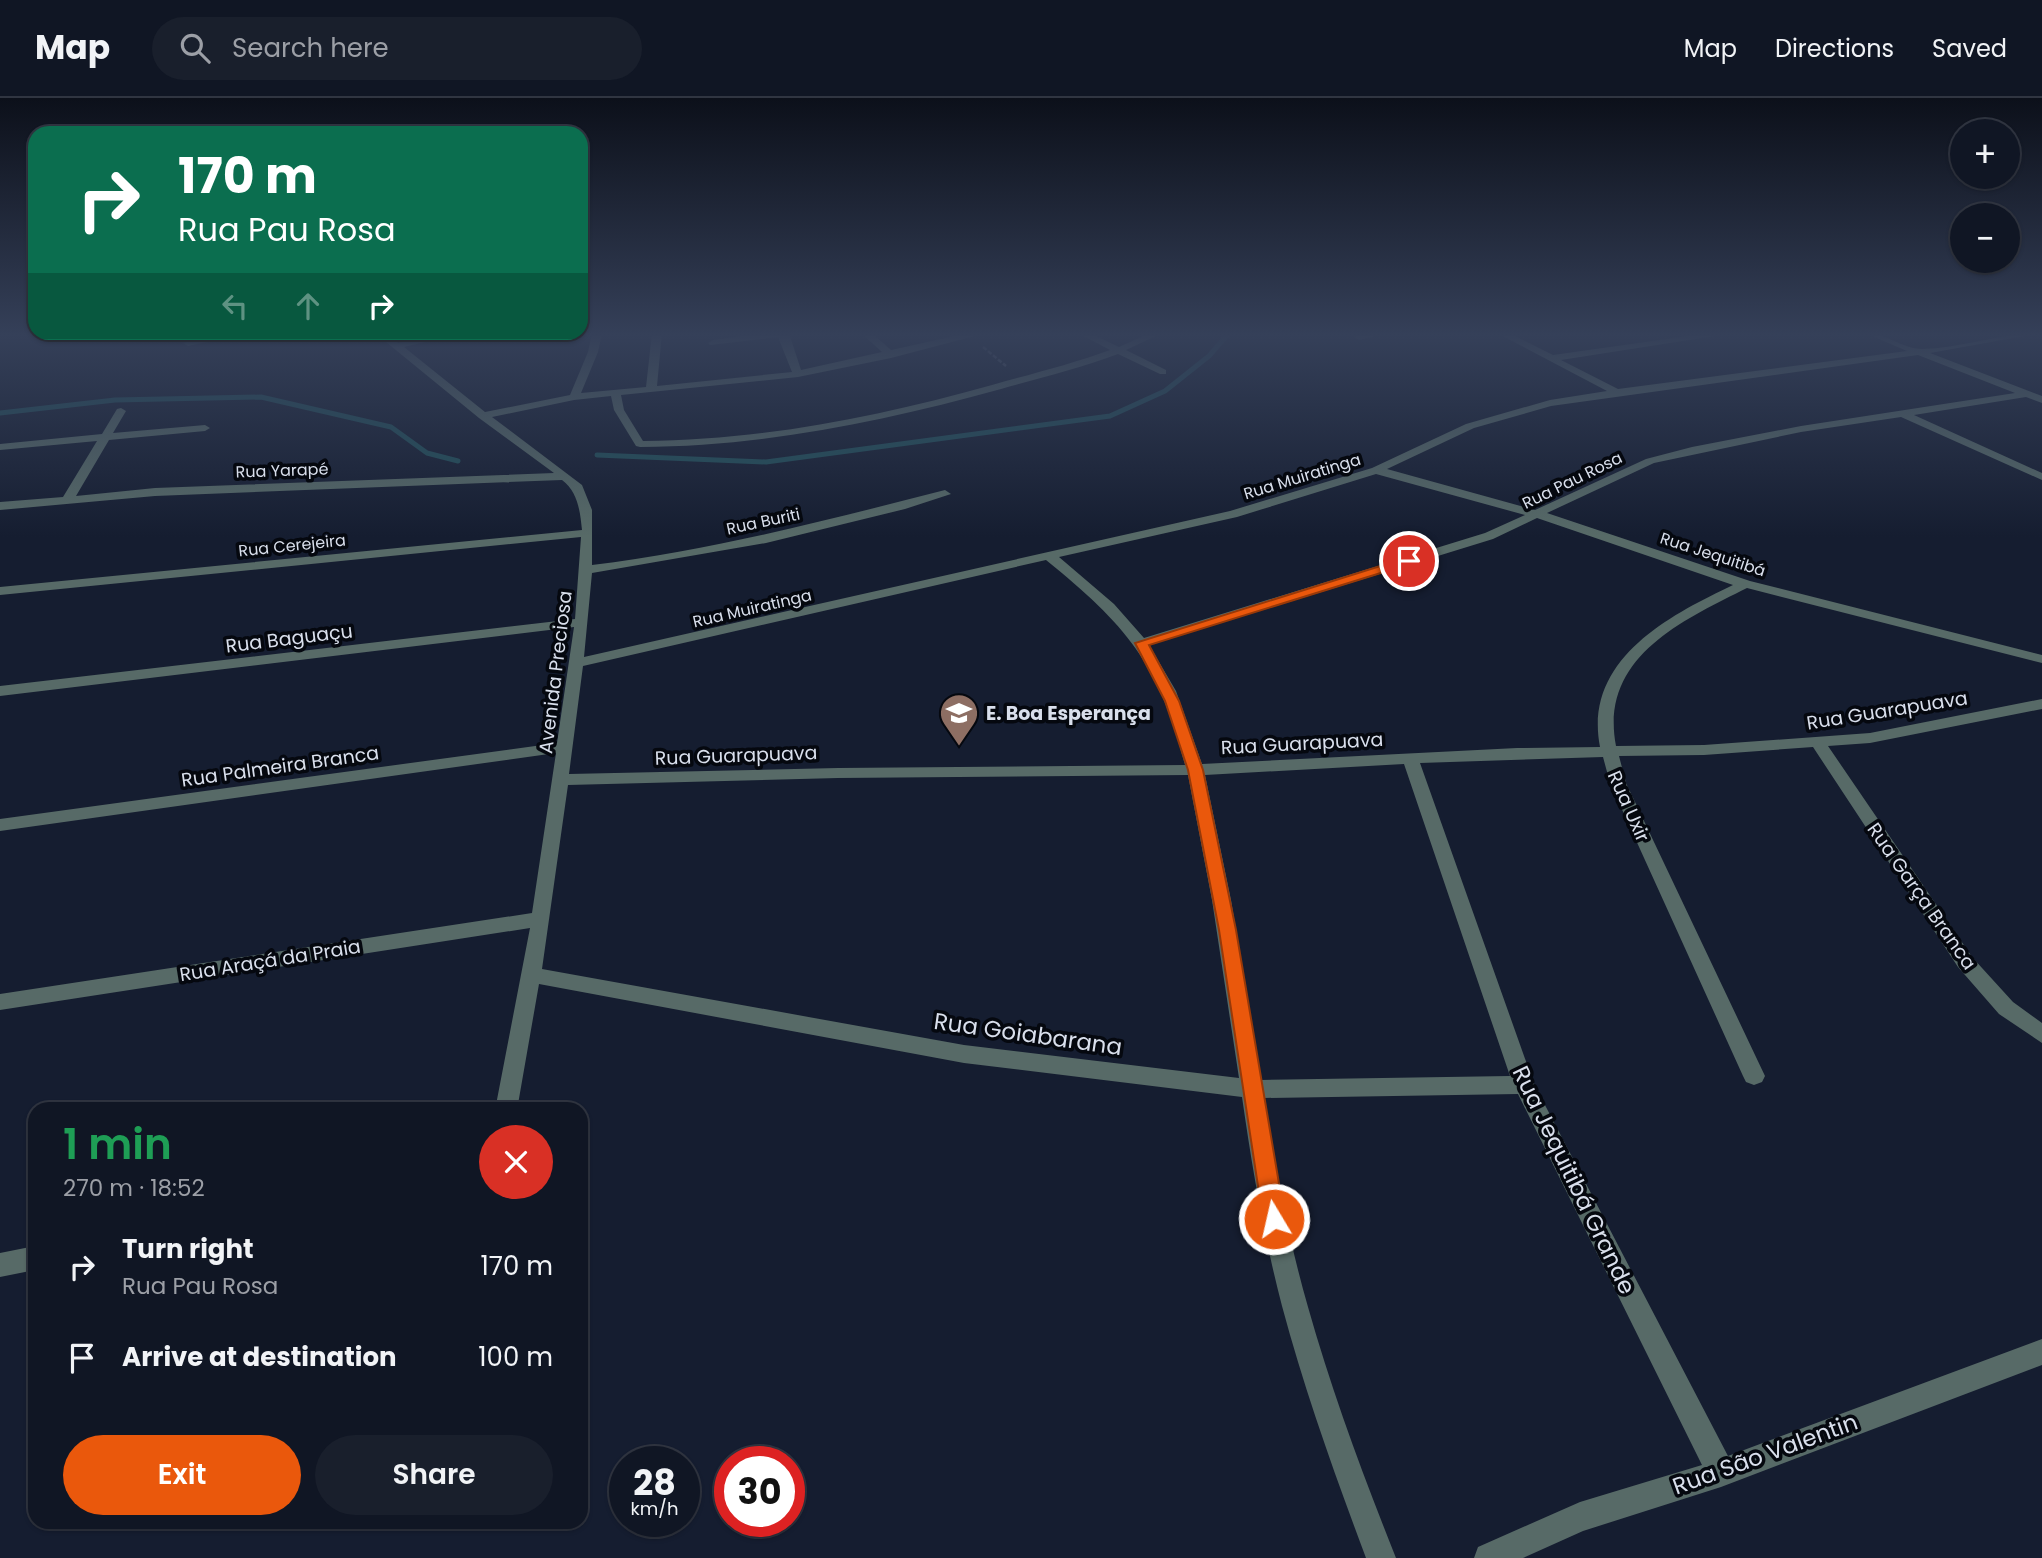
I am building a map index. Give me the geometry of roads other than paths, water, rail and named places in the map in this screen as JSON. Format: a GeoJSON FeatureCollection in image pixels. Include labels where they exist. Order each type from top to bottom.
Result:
{"type":"FeatureCollection","features":[{"type":"Feature","properties":{"kind":"street","name":"Avenida Preciosa"},"geometry":{"type":"LineString","coordinates":[[465,401],[576,485],[586,510],[588,533],[582,622],[561,780],[532,975],[508,1102]]}},
{"type":"Feature","properties":{"kind":"street"},"geometry":{"type":"LineString","coordinates":[[483,416],[554,401]]}},
{"type":"Feature","properties":{"kind":"street"},"geometry":{"type":"LineString","coordinates":[[617,401],[619,410],[638,442],[704,441],[807,429],[942,401]]}},
{"type":"Feature","properties":{"kind":"street","name":"Rua Muiratinga"},"geometry":{"type":"LineString","coordinates":[[577,663],[1233,514],[1376,470],[1486,421],[1560,401]]}},
{"type":"Feature","properties":{"kind":"street","name":"Rua Pau Rosa"},"geometry":{"type":"LineString","coordinates":[[1142,643],[1489,536],[1540,515],[1568,498],[1650,461],[1719,444],[1981,401]]}},
{"type":"Feature","properties":{"kind":"street"},"geometry":{"type":"LineString","coordinates":[[68,499],[121,411]]}},
{"type":"Feature","properties":{"kind":"street"},"geometry":{"type":"LineString","coordinates":[[1902,413],[2042,477]]}},
{"type":"Feature","properties":{"kind":"street"},"geometry":{"type":"LineString","coordinates":[[0,447],[205,428]]}},
{"type":"Feature","properties":{"kind":"street","name":"Rua Jequitibá"},"geometry":{"type":"LineString","coordinates":[[1376,470],[1540,515],[1745,584],[2042,659]]}},
{"type":"Feature","properties":{"kind":"street","name":"Rua Yarapé"},"geometry":{"type":"LineString","coordinates":[[0,506],[237,488],[565,475]]}},
{"type":"Feature","properties":{"kind":"street","name":"Rua Buriti"},"geometry":{"type":"LineString","coordinates":[[585,570],[718,548],[839,522],[945,495]]}},
{"type":"Feature","properties":{"kind":"street","name":"Rua Cerejeira"},"geometry":{"type":"LineString","coordinates":[[0,592],[588,533]]}},
{"type":"Feature","properties":{"kind":"street"},"geometry":{"type":"LineString","coordinates":[[1050,557],[1101,599],[1142,643],[1172,701],[1196,770],[1227,930],[1274,1219],[1325,1412],[1381,1558]]}},
{"type":"Feature","properties":{"kind":"street","name":"Rua Uxir"},"geometry":{"type":"LineString","coordinates":[[1745,584],[1682,614],[1650,636],[1629,656],[1603,715],[1606,753],[1754,1076]]}},
{"type":"Feature","properties":{"kind":"street","name":"Rua Baguaçu"},"geometry":{"type":"LineString","coordinates":[[0,691],[582,622]]}},
{"type":"Feature","properties":{"kind":"street","name":"Rua Guarapuava"},"geometry":{"type":"LineString","coordinates":[[561,780],[838,773],[1196,770],[1410,758],[1606,753],[1818,743],[1870,738],[2042,704]]}},
{"type":"Feature","properties":{"kind":"street","name":"Rua Garça Branca"},"geometry":{"type":"LineString","coordinates":[[1818,743],[1965,962],[2006,1008],[2042,1034]]}},
{"type":"Feature","properties":{"kind":"street","name":"Rua Palmeira Branca"},"geometry":{"type":"LineString","coordinates":[[0,825],[565,747]]}},
{"type":"Feature","properties":{"kind":"street","name":"Rua Jequitibá Grande"},"geometry":{"type":"LineString","coordinates":[[1410,758],[1524,1085],[1721,1473]]}},
{"type":"Feature","properties":{"kind":"street","name":"Rua Araçá da Praia"},"geometry":{"type":"LineString","coordinates":[[0,1002],[541,919]]}},
{"type":"Feature","properties":{"kind":"street","name":"Rua Goiabarana"},"geometry":{"type":"LineString","coordinates":[[532,975],[964,1054],[1252,1089],[1524,1085]]}},
{"type":"Feature","properties":{"kind":"street"},"geometry":{"type":"LineString","coordinates":[[0,1265],[28,1259]]}},
{"type":"Feature","properties":{"kind":"street","name":"Rua São Valentin"},"geometry":{"type":"LineString","coordinates":[[1489,1558],[1580,1517],[1721,1473],[2042,1352]]}},
{"type":"Feature","properties":{"kind":"waterway"},"geometry":{"type":"LineString","coordinates":[[0,413],[105,401]]}},
{"type":"Feature","properties":{"kind":"waterway"},"geometry":{"type":"LineString","coordinates":[[279,401],[391,427],[427,453],[458,461]]}},
{"type":"Feature","properties":{"kind":"waterway"},"geometry":{"type":"LineString","coordinates":[[597,455],[766,462],[1110,416],[1143,401]]}},
{"type":"Feature","properties":{"kind":"place","name":"E. Boa Esperança"},"geometry":{"type":"Point","coordinates":[959,747]}}]}
